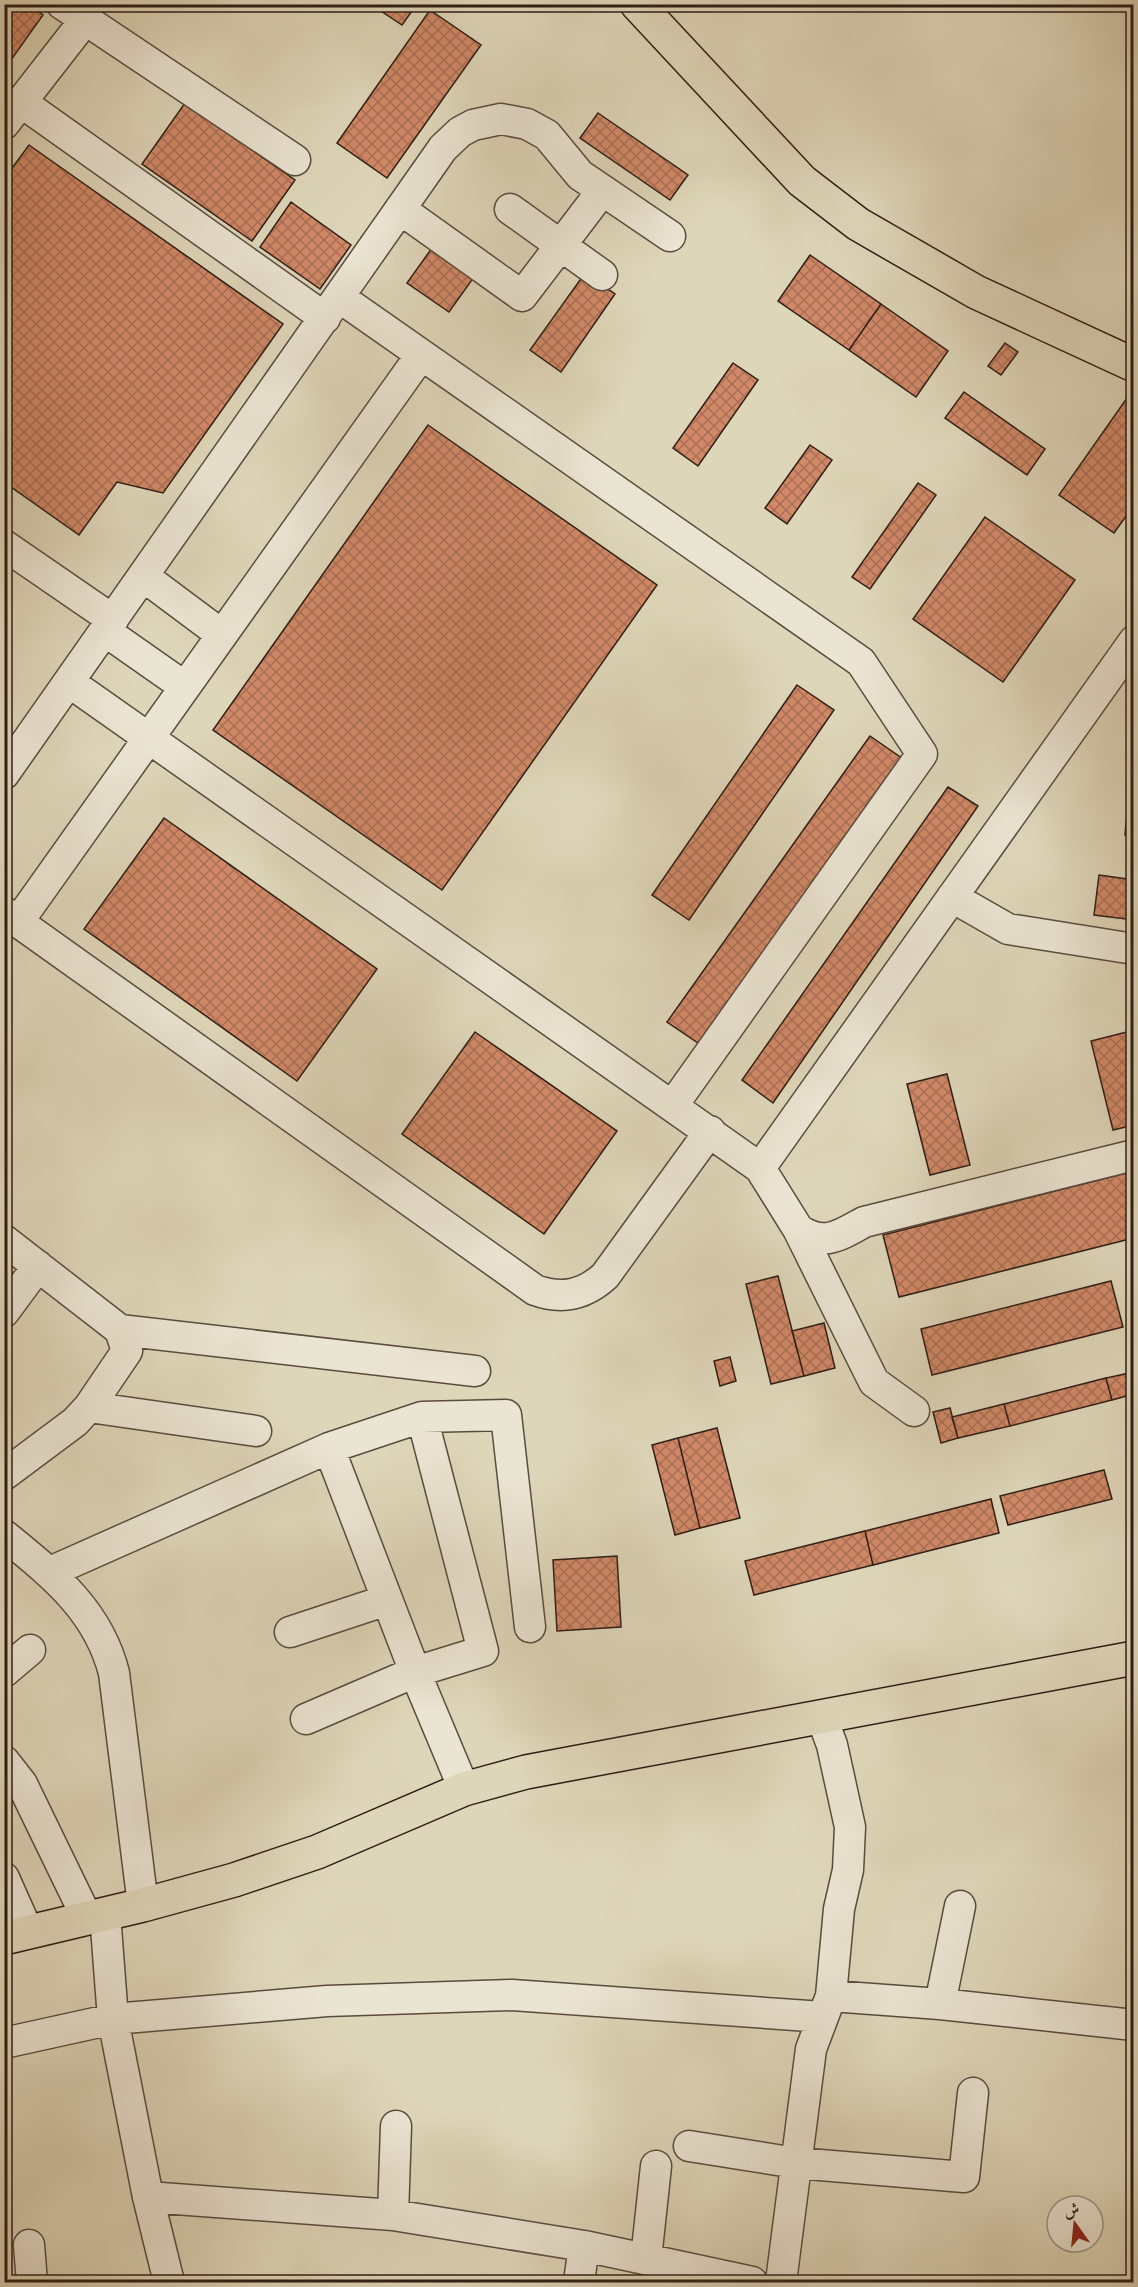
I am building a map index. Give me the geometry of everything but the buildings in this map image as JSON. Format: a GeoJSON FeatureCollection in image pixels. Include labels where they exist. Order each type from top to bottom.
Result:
{"type":"FeatureCollection","features":[{"type":"Feature","properties":{"kind":"main road"},"geometry":{"type":"LineString","coordinates":[[637,4],[802,181],[858,224],[976,291],[1134,365]]}},
{"type":"Feature","properties":{"kind":"main road"},"geometry":{"type":"LineString","coordinates":[[16,1935],[143,1905],[234,1880],[318,1852],[464,1789],[526,1772],[1134,1658]]}},
{"type":"Feature","properties":{"kind":"street"},"geometry":{"type":"LineString","coordinates":[[295,160],[74,12],[13,113],[332,307],[421,355],[861,662],[922,754],[673,1105]]}},
{"type":"Feature","properties":{"kind":"street"},"geometry":{"type":"LineString","coordinates":[[4,774],[14,739],[69,682],[443,148],[460,132],[473,125],[501,120],[528,124],[548,135],[580,176],[670,236]]}},
{"type":"Feature","properties":{"kind":"street"},"geometry":{"type":"LineString","coordinates":[[400,209],[522,296],[602,191]]}},
{"type":"Feature","properties":{"kind":"street"},"geometry":{"type":"LineString","coordinates":[[510,209],[602,275]]}},
{"type":"Feature","properties":{"kind":"street"},"geometry":{"type":"LineString","coordinates":[[421,355],[149,738],[11,917],[535,1290],[546,1294],[561,1296],[580,1293],[593,1287],[605,1276],[710,1131]]}},
{"type":"Feature","properties":{"kind":"street"},"geometry":{"type":"LineString","coordinates":[[4,545],[109,625],[185,687]]}},
{"type":"Feature","properties":{"kind":"street"},"geometry":{"type":"LineString","coordinates":[[143,576],[222,635]]}},
{"type":"Feature","properties":{"kind":"street"},"geometry":{"type":"LineString","coordinates":[[760,1168],[1134,641]]}},
{"type":"Feature","properties":{"kind":"street"},"geometry":{"type":"LineString","coordinates":[[69,682],[760,1168],[798,1229],[874,1382],[914,1412]]}},
{"type":"Feature","properties":{"kind":"street"},"geometry":{"type":"LineString","coordinates":[[952,897],[1008,929],[1134,948]]}},
{"type":"Feature","properties":{"kind":"street"},"geometry":{"type":"LineString","coordinates":[[798,1229],[809,1236],[824,1240],[842,1235],[864,1222],[1134,1155]]}},
{"type":"Feature","properties":{"kind":"street"},"geometry":{"type":"LineString","coordinates":[[4,1240],[120,1330],[474,1371]]}},
{"type":"Feature","properties":{"kind":"street"},"geometry":{"type":"LineString","coordinates":[[4,1312],[38,1266]]}},
{"type":"Feature","properties":{"kind":"street"},"geometry":{"type":"LineString","coordinates":[[4,1474],[75,1422],[89,1407],[127,1351],[120,1330]]}},
{"type":"Feature","properties":{"kind":"street"},"geometry":{"type":"LineString","coordinates":[[89,1407],[256,1431]]}},
{"type":"Feature","properties":{"kind":"street"},"geometry":{"type":"LineString","coordinates":[[50,1572],[329,1448],[422,1417],[506,1414],[530,1628]]}},
{"type":"Feature","properties":{"kind":"street"},"geometry":{"type":"LineString","coordinates":[[306,1719],[415,1672],[483,1651],[422,1417]]}},
{"type":"Feature","properties":{"kind":"street"},"geometry":{"type":"LineString","coordinates":[[329,1448],[415,1672],[464,1789]]}},
{"type":"Feature","properties":{"kind":"street"},"geometry":{"type":"LineString","coordinates":[[4,1535],[50,1572],[87,1613],[108,1651],[114,1673],[143,1905]]}},
{"type":"Feature","properties":{"kind":"street"},"geometry":{"type":"LineString","coordinates":[[290,1632],[387,1600]]}},
{"type":"Feature","properties":{"kind":"street"},"geometry":{"type":"LineString","coordinates":[[4,1672],[30,1650]]}},
{"type":"Feature","properties":{"kind":"street"},"geometry":{"type":"LineString","coordinates":[[782,2283],[811,2049],[827,2007],[839,1909],[848,1870],[850,1827],[832,1745],[822,1718]]}},
{"type":"Feature","properties":{"kind":"street"},"geometry":{"type":"LineString","coordinates":[[4,1761],[22,1784],[96,1916],[113,2019],[148,2197],[169,2283]]}},
{"type":"Feature","properties":{"kind":"street"},"geometry":{"type":"LineString","coordinates":[[4,1878],[16,1935]]}},
{"type":"Feature","properties":{"kind":"street"},"geometry":{"type":"LineString","coordinates":[[940,2004],[960,1906]]}},
{"type":"Feature","properties":{"kind":"street"},"geometry":{"type":"LineString","coordinates":[[4,2043],[113,2019],[327,2001],[512,1995],[827,2007],[940,2004],[1134,2025]]}},
{"type":"Feature","properties":{"kind":"street"},"geometry":{"type":"LineString","coordinates":[[689,2146],[796,2163],[964,2177],[973,2093]]}},
{"type":"Feature","properties":{"kind":"street"},"geometry":{"type":"LineString","coordinates":[[393,2216],[396,2126]]}},
{"type":"Feature","properties":{"kind":"street"},"geometry":{"type":"LineString","coordinates":[[646,2259],[656,2166]]}},
{"type":"Feature","properties":{"kind":"street"},"geometry":{"type":"LineString","coordinates":[[148,2197],[393,2216],[584,2246],[752,2283]]}},
{"type":"Feature","properties":{"kind":"street"},"geometry":{"type":"LineString","coordinates":[[29,2245],[32,2283]]}},
{"type":"Feature","properties":{"kind":"street"},"geometry":{"type":"LineString","coordinates":[[579,2283],[584,2246]]}}]}
